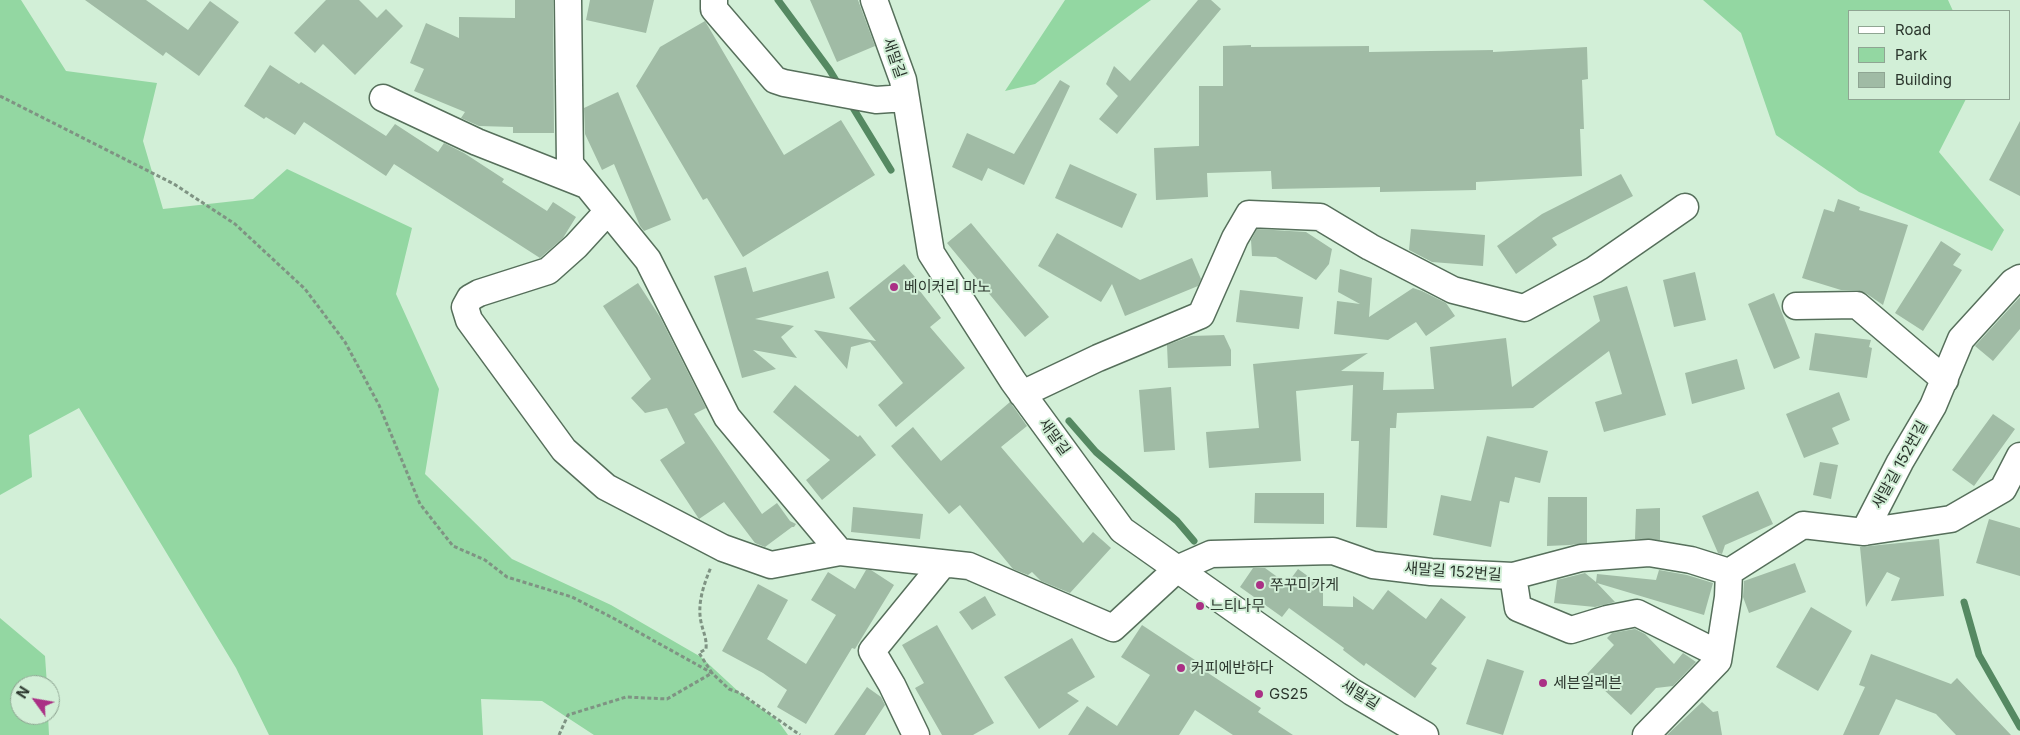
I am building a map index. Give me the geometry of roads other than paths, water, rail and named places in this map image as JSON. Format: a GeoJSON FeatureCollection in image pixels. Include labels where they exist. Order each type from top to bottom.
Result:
{"type":"FeatureCollection","features":[{"type":"Feature","properties":{"kind":"street"},"geometry":{"type":"LineString","coordinates":[[568,0],[570,164],[648,260],[727,417],[840,552]]}},
{"type":"Feature","properties":{"kind":"street"},"geometry":{"type":"LineString","coordinates":[[714,0],[714,9],[775,80],[876,100],[905,98]]}},
{"type":"Feature","properties":{"kind":"street","name":"새말길"},"geometry":{"type":"LineString","coordinates":[[874,0],[903,80],[931,253],[1022,394],[1122,530],[1352,692],[1425,735]]}},
{"type":"Feature","properties":{"kind":"street"},"geometry":{"type":"LineString","coordinates":[[383,98],[477,142],[587,185]]}},
{"type":"Feature","properties":{"kind":"street"},"geometry":{"type":"LineString","coordinates":[[1022,394],[1098,358],[1202,315],[1235,238],[1249,214],[1320,217],[1370,247],[1452,290],[1524,308],[1594,270],[1685,207]]}},
{"type":"Feature","properties":{"kind":"street"},"geometry":{"type":"LineString","coordinates":[[608,211],[576,246],[548,271],[479,292],[470,298],[465,308],[469,320],[564,450],[606,487],[723,548],[771,565],[840,552],[944,564]]}},
{"type":"Feature","properties":{"kind":"street","name":"새말길 152번길"},"geometry":{"type":"LineString","coordinates":[[1864,532],[1945,380],[1961,339],[2013,282],[2020,278]]}},
{"type":"Feature","properties":{"kind":"street"},"geometry":{"type":"LineString","coordinates":[[1796,306],[1857,305],[1945,380]]}},
{"type":"Feature","properties":{"kind":"street"},"geometry":{"type":"LineString","coordinates":[[1646,735],[1718,661],[1728,597],[1729,572],[1803,525],[1864,532],[1951,519],[2003,489],[2020,456]]}},
{"type":"Feature","properties":{"kind":"street","name":"새말길 152번길"},"geometry":{"type":"LineString","coordinates":[[944,564],[969,566],[1113,628],[1178,569],[1212,554],[1333,551],[1373,565],[1431,572],[1514,576],[1581,558],[1649,553],[1692,560],[1729,572]]}},
{"type":"Feature","properties":{"kind":"street"},"geometry":{"type":"LineString","coordinates":[[916,735],[892,685],[872,651],[944,564]]}},
{"type":"Feature","properties":{"kind":"street"},"geometry":{"type":"LineString","coordinates":[[1514,576],[1518,608],[1571,630],[1607,618],[1637,613],[1720,654]]}},
{"type":"Feature","properties":{"kind":"waterway"},"geometry":{"type":"LineString","coordinates":[[778,0],[840,87]]}},
{"type":"Feature","properties":{"kind":"waterway"},"geometry":{"type":"LineString","coordinates":[[850,103],[891,170]]}},
{"type":"Feature","properties":{"kind":"waterway"},"geometry":{"type":"LineString","coordinates":[[1069,421],[1096,452],[1177,521],[1194,541]]}},
{"type":"Feature","properties":{"kind":"waterway"},"geometry":{"type":"LineString","coordinates":[[1964,602],[1979,655],[2020,727]]}},
{"type":"Feature","properties":{"kind":"place","name":"베이커리 마노"},"geometry":{"type":"Point","coordinates":[894,287]}},
{"type":"Feature","properties":{"kind":"place","name":"쭈꾸미가게"},"geometry":{"type":"Point","coordinates":[1260,585]}},
{"type":"Feature","properties":{"kind":"place","name":"느티나무"},"geometry":{"type":"Point","coordinates":[1200,606]}},
{"type":"Feature","properties":{"kind":"place","name":"커피에반하다"},"geometry":{"type":"Point","coordinates":[1181,668]}},
{"type":"Feature","properties":{"kind":"place","name":"세븐일레븐"},"geometry":{"type":"Point","coordinates":[1543,683]}},
{"type":"Feature","properties":{"kind":"place","name":"GS25"},"geometry":{"type":"Point","coordinates":[1259,694]}}]}
